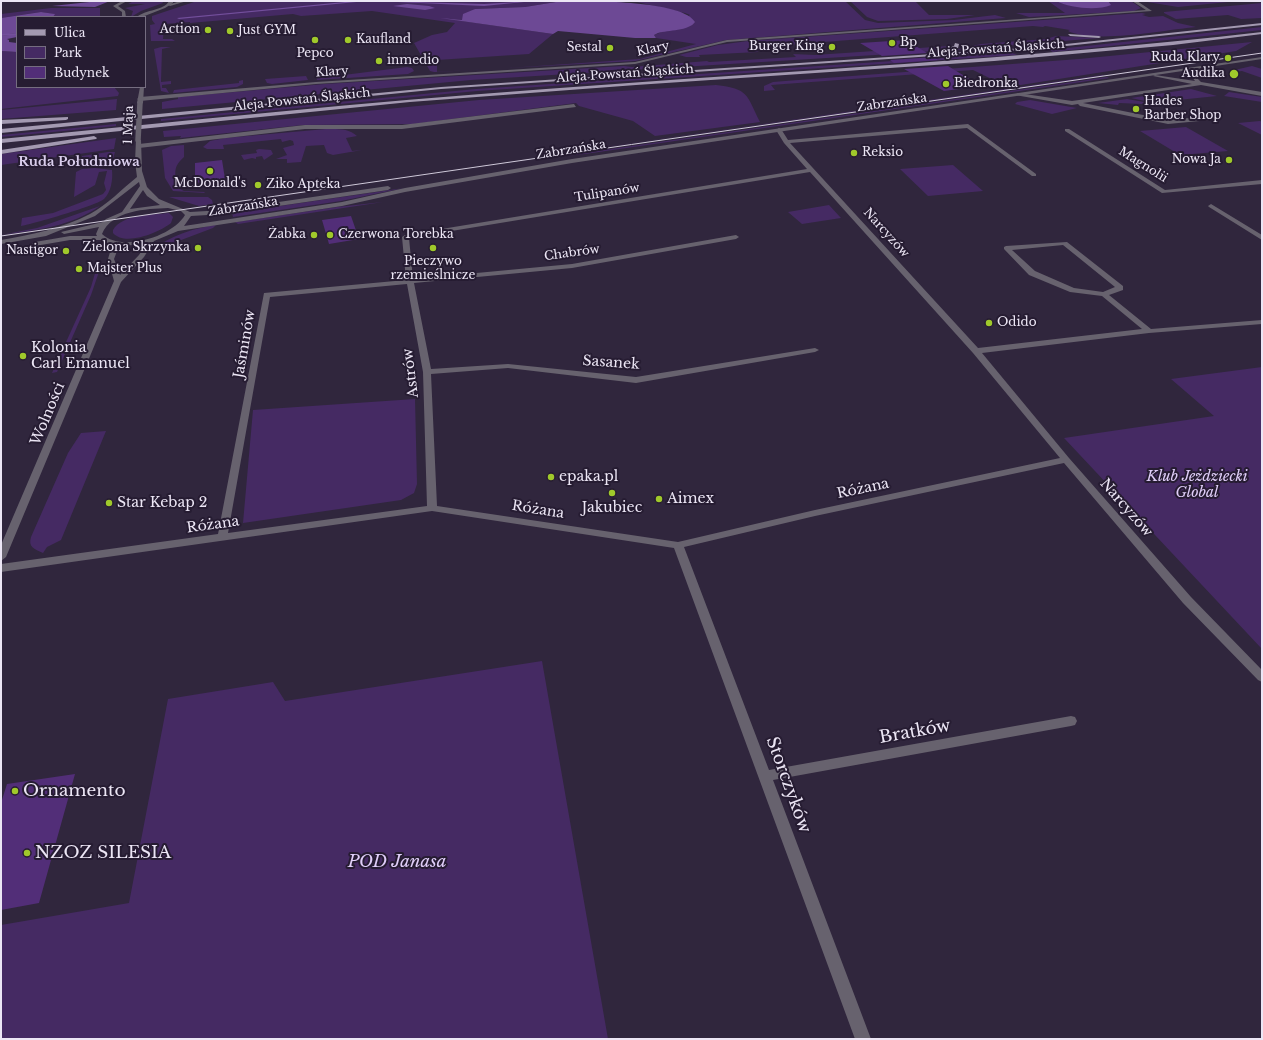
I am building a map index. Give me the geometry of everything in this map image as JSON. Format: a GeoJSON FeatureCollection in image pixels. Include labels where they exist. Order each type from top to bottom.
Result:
{"type":"FeatureCollection","features":[{"type":"Feature","properties":{"kind":"main road","name":"Aleja Powstań Śląskich"},"geometry":{"type":"LineString","coordinates":[[1,131],[293,102],[536,81],[878,60],[1038,48],[1199,32],[1262,24]]}},
{"type":"Feature","properties":{"kind":"main road"},"geometry":{"type":"LineString","coordinates":[[1070,35],[1120,36],[1199,32]]}},
{"type":"Feature","properties":{"kind":"main road","name":"Aleja Powstań Śląskich"},"geometry":{"type":"LineString","coordinates":[[1,141],[263,115],[546,90],[976,62],[1111,50],[1262,33]]}},
{"type":"Feature","properties":{"kind":"main road"},"geometry":{"type":"LineString","coordinates":[[878,60],[948,50],[956,47],[957,44]]}},
{"type":"Feature","properties":{"kind":"main road"},"geometry":{"type":"LineString","coordinates":[[80,117],[293,102]]}},
{"type":"Feature","properties":{"kind":"main road"},"geometry":{"type":"LineString","coordinates":[[1,152],[263,115]]}},
{"type":"Feature","properties":{"kind":"main road"},"geometry":{"type":"LineString","coordinates":[[1,122],[72,117]]}},
{"type":"Feature","properties":{"kind":"street"},"geometry":{"type":"LineString","coordinates":[[124,16],[124,12],[115,6],[125,1]]}},
{"type":"Feature","properties":{"kind":"street"},"geometry":{"type":"LineString","coordinates":[[141,16],[170,3],[185,1]]}},
{"type":"Feature","properties":{"kind":"street","name":"Klary"},"geometry":{"type":"LineString","coordinates":[[140,101],[336,81],[635,63],[654,60],[709,44],[732,41],[1150,11],[1134,1]]}},
{"type":"Feature","properties":{"kind":"street","name":"Zabrzańska"},"geometry":{"type":"LineString","coordinates":[[189,214],[224,212],[524,169],[779,130],[1195,70],[1262,58]]}},
{"type":"Feature","properties":{"kind":"street"},"geometry":{"type":"LineString","coordinates":[[1195,70],[1193,76],[1200,84]]}},
{"type":"Feature","properties":{"kind":"street"},"geometry":{"type":"LineString","coordinates":[[1155,76],[1262,94]]}},
{"type":"Feature","properties":{"kind":"street"},"geometry":{"type":"LineString","coordinates":[[1072,103],[1200,84]]}},
{"type":"Feature","properties":{"kind":"street","name":"1 Maja"},"geometry":{"type":"LineString","coordinates":[[142,88],[138,143],[142,187]]}},
{"type":"Feature","properties":{"kind":"street"},"geometry":{"type":"LineString","coordinates":[[1018,95],[1072,103],[1168,122],[1210,118]]}},
{"type":"Feature","properties":{"kind":"street"},"geometry":{"type":"LineString","coordinates":[[138,143],[305,127],[402,127],[574,106]]}},
{"type":"Feature","properties":{"kind":"street"},"geometry":{"type":"LineString","coordinates":[[786,142],[968,126],[1034,176]]}},
{"type":"Feature","properties":{"kind":"street","name":"Narcyzów"},"geometry":{"type":"LineString","coordinates":[[779,130],[786,142],[976,351],[1066,460],[1203,616],[1262,677]]}},
{"type":"Feature","properties":{"kind":"street","name":"Magnolii"},"geometry":{"type":"LineString","coordinates":[[1067,130],[1164,192],[1262,182]]}},
{"type":"Feature","properties":{"kind":"street","name":"Zabrzańska"},"geometry":{"type":"LineString","coordinates":[[178,229],[342,204],[524,169]]}},
{"type":"Feature","properties":{"kind":"street","name":"Tulipanów"},"geometry":{"type":"LineString","coordinates":[[405,237],[812,170]]}},
{"type":"Feature","properties":{"kind":"street"},"geometry":{"type":"LineString","coordinates":[[38,236],[93,215],[140,178]]}},
{"type":"Feature","properties":{"kind":"street"},"geometry":{"type":"LineString","coordinates":[[1,248],[70,238],[100,238],[116,243],[129,244],[151,241],[178,229],[188,220],[189,214],[183,210],[158,203],[142,187],[124,213]]}},
{"type":"Feature","properties":{"kind":"street"},"geometry":{"type":"LineString","coordinates":[[1,242],[103,224],[135,209],[168,206]]}},
{"type":"Feature","properties":{"kind":"street"},"geometry":{"type":"LineString","coordinates":[[1211,206],[1262,238]]}},
{"type":"Feature","properties":{"kind":"street"},"geometry":{"type":"LineString","coordinates":[[100,238],[99,230],[103,224]]}},
{"type":"Feature","properties":{"kind":"street","name":"Astrów"},"geometry":{"type":"LineString","coordinates":[[405,237],[410,282],[427,372],[432,508]]}},
{"type":"Feature","properties":{"kind":"street","name":"Chabrów"},"geometry":{"type":"LineString","coordinates":[[410,282],[572,266],[736,237]]}},
{"type":"Feature","properties":{"kind":"street","name":"Wolności"},"geometry":{"type":"LineString","coordinates":[[1,556],[68,402],[118,281],[142,256],[151,241]]}},
{"type":"Feature","properties":{"kind":"street"},"geometry":{"type":"LineString","coordinates":[[116,243],[111,258],[118,281]]}},
{"type":"Feature","properties":{"kind":"street"},"geometry":{"type":"LineString","coordinates":[[1104,294],[1120,288],[1065,243],[1006,248],[1032,273],[1074,290],[1104,294],[1149,331]]}},
{"type":"Feature","properties":{"kind":"street","name":"Jaśminów"},"geometry":{"type":"LineString","coordinates":[[222,538],[267,295],[410,282]]}},
{"type":"Feature","properties":{"kind":"street"},"geometry":{"type":"LineString","coordinates":[[976,351],[1149,331],[1262,322]]}},
{"type":"Feature","properties":{"kind":"street","name":"Sasanek"},"geometry":{"type":"LineString","coordinates":[[427,372],[491,366],[508,366],[636,380],[815,350]]}},
{"type":"Feature","properties":{"kind":"street","name":"Różana"},"geometry":{"type":"LineString","coordinates":[[1,568],[432,508],[678,545],[1066,460]]}},
{"type":"Feature","properties":{"kind":"street","name":"Storczyków"},"geometry":{"type":"LineString","coordinates":[[678,545],[766,776],[863,1039]]}},
{"type":"Feature","properties":{"kind":"street"},"geometry":{"type":"LineString","coordinates":[[1191,619],[1203,616]]}},
{"type":"Feature","properties":{"kind":"street","name":"Bratków"},"geometry":{"type":"LineString","coordinates":[[766,776],[1071,721]]}},
{"type":"Feature","properties":{"kind":"green space"},"geometry":{"type":"Polygon","coordinates":[[[134,1],[162,1],[163,3],[141,11],[133,16],[131,16],[133,11],[125,8],[145,4],[128,4],[134,1]]]}},
{"type":"Feature","properties":{"kind":"green space"},"geometry":{"type":"Polygon","coordinates":[[[197,1],[562,1],[525,7],[475,9],[462,20],[448,19],[553,34],[529,54],[437,60],[437,72],[434,72],[430,71],[414,43],[432,35],[447,32],[455,23],[372,11],[301,16],[293,14],[164,24],[163,39],[172,39],[175,41],[151,41],[150,25],[155,24],[152,20],[152,16],[197,1]]]}},
{"type":"Feature","properties":{"kind":"green space"},"geometry":{"type":"Polygon","coordinates":[[[591,1],[845,1],[865,20],[878,23],[954,20],[995,15],[1006,18],[726,40],[635,61],[508,68],[640,59],[696,44],[656,38],[654,35],[664,31],[690,15],[637,2],[591,1]]]}},
{"type":"Feature","properties":{"kind":"green space"},"geometry":{"type":"Polygon","coordinates":[[[850,1],[915,1],[929,15],[975,15],[947,19],[878,21],[867,17],[850,1]]]}},
{"type":"Feature","properties":{"kind":"green space"},"geometry":{"type":"Polygon","coordinates":[[[1048,1],[1131,1],[1141,8],[1134,11],[1029,17],[1016,13],[1065,13],[1048,1]]]}},
{"type":"Feature","properties":{"kind":"green space"},"geometry":{"type":"Polygon","coordinates":[[[1141,1],[1238,1],[1178,7],[1141,1]]]}},
{"type":"Feature","properties":{"kind":"green space"},"geometry":{"type":"Polygon","coordinates":[[[1262,3],[1262,18],[1241,19],[1228,15],[1176,19],[1164,13],[1164,12],[1262,3]]]}},
{"type":"Feature","properties":{"kind":"green space"},"geometry":{"type":"Polygon","coordinates":[[[51,8],[100,8],[100,16],[53,16],[54,14],[41,12],[1,18],[1,14],[51,8]]]}},
{"type":"Feature","properties":{"kind":"green space"},"geometry":{"type":"Polygon","coordinates":[[[1142,13],[1146,14],[1142,15],[1149,17],[1163,16],[1178,23],[1196,27],[1130,35],[1096,36],[1080,35],[1068,31],[1070,30],[1045,26],[1033,26],[797,44],[782,47],[783,48],[756,50],[758,52],[699,55],[700,57],[686,57],[679,55],[718,45],[748,41],[1142,13]]]}},
{"type":"Feature","properties":{"kind":"green space"},"geometry":{"type":"Polygon","coordinates":[[[1262,27],[1262,30],[1053,52],[1049,50],[1262,27]]]}},
{"type":"Feature","properties":{"kind":"green space"},"geometry":{"type":"Polygon","coordinates":[[[1056,36],[1099,38],[955,50],[981,44],[1046,39],[1056,36]]]}},
{"type":"Feature","properties":{"kind":"green space"},"geometry":{"type":"Polygon","coordinates":[[[1252,42],[1236,51],[1008,87],[973,70],[771,85],[775,90],[764,91],[764,86],[773,82],[1079,59],[1252,42]]]}},
{"type":"Feature","properties":{"kind":"green space"},"geometry":{"type":"Polygon","coordinates":[[[949,46],[943,49],[924,52],[471,80],[162,109],[162,102],[178,99],[178,97],[325,84],[624,66],[632,67],[707,61],[796,57],[793,54],[815,55],[949,46]]]}},
{"type":"Feature","properties":{"kind":"green space"},"geometry":{"type":"Polygon","coordinates":[[[171,47],[162,49],[161,82],[171,81],[171,84],[162,85],[162,88],[166,88],[169,93],[161,91],[154,49],[171,47]]]}},
{"type":"Feature","properties":{"kind":"green space"},"geometry":{"type":"Polygon","coordinates":[[[1,51],[16,52],[16,88],[115,88],[119,93],[118,96],[1,109],[1,51]]]}},
{"type":"Feature","properties":{"kind":"green space"},"geometry":{"type":"Polygon","coordinates":[[[1012,53],[1017,55],[477,91],[161,121],[161,119],[476,89],[1012,53]]]}},
{"type":"Feature","properties":{"kind":"green space"},"geometry":{"type":"Polygon","coordinates":[[[1252,66],[1262,69],[1262,78],[1242,71],[1230,71],[1252,66]]]}},
{"type":"Feature","properties":{"kind":"green space"},"geometry":{"type":"Polygon","coordinates":[[[407,67],[412,68],[414,71],[408,74],[317,80],[315,75],[325,74],[328,77],[407,67]]]}},
{"type":"Feature","properties":{"kind":"green space"},"geometry":{"type":"Polygon","coordinates":[[[1103,75],[1103,76],[563,153],[1103,75]]]}},
{"type":"Feature","properties":{"kind":"green space"},"geometry":{"type":"Polygon","coordinates":[[[306,76],[308,80],[272,84],[267,83],[265,79],[306,76]]]}},
{"type":"Feature","properties":{"kind":"green space"},"geometry":{"type":"Polygon","coordinates":[[[1107,77],[1109,78],[563,156],[1107,77]]]}},
{"type":"Feature","properties":{"kind":"green space"},"geometry":{"type":"Polygon","coordinates":[[[243,80],[243,84],[237,87],[173,93],[174,90],[239,83],[239,81],[243,80]]]}},
{"type":"Feature","properties":{"kind":"green space"},"geometry":{"type":"Polygon","coordinates":[[[716,85],[735,89],[745,94],[760,122],[655,136],[633,121],[579,106],[576,103],[413,124],[303,125],[180,138],[181,136],[164,137],[163,131],[479,100],[716,85]]]}},
{"type":"Feature","properties":{"kind":"green space"},"geometry":{"type":"Polygon","coordinates":[[[1191,89],[1217,96],[1178,100],[1167,98],[1165,101],[1150,102],[1131,98],[1191,89]]]}},
{"type":"Feature","properties":{"kind":"green space"},"geometry":{"type":"Polygon","coordinates":[[[1229,92],[1262,97],[1262,102],[1224,96],[1229,92]]]}},
{"type":"Feature","properties":{"kind":"green space"},"geometry":{"type":"Polygon","coordinates":[[[117,99],[116,110],[1,119],[1,110],[117,99]]]}},
{"type":"Feature","properties":{"kind":"green space"},"geometry":{"type":"Polygon","coordinates":[[[1127,99],[1144,102],[1142,104],[1119,103],[1118,105],[1098,103],[1127,99]]]}},
{"type":"Feature","properties":{"kind":"green space"},"geometry":{"type":"Polygon","coordinates":[[[1030,100],[1077,108],[1052,114],[1015,104],[1017,102],[1030,100]]]}},
{"type":"Feature","properties":{"kind":"green space"},"geometry":{"type":"Polygon","coordinates":[[[1262,122],[1262,135],[1238,123],[1262,122]]]}},
{"type":"Feature","properties":{"kind":"green space"},"geometry":{"type":"Polygon","coordinates":[[[116,124],[116,126],[1,137],[1,135],[116,124]]]}},
{"type":"Feature","properties":{"kind":"green space"},"geometry":{"type":"Polygon","coordinates":[[[1186,127],[1228,151],[1180,155],[1140,131],[1186,127]]]}},
{"type":"Feature","properties":{"kind":"green space"},"geometry":{"type":"Polygon","coordinates":[[[326,129],[342,130],[354,133],[357,136],[346,138],[352,151],[362,150],[333,155],[327,153],[324,145],[306,146],[301,162],[287,163],[287,159],[276,159],[287,155],[283,148],[294,145],[293,141],[290,140],[282,142],[281,139],[223,145],[224,149],[207,149],[203,147],[210,141],[225,138],[326,129]]]}},
{"type":"Feature","properties":{"kind":"green space"},"geometry":{"type":"Polygon","coordinates":[[[116,138],[114,149],[1,165],[1,154],[116,138]]]}},
{"type":"Feature","properties":{"kind":"green space"},"geometry":{"type":"Polygon","coordinates":[[[184,145],[184,157],[176,167],[176,187],[184,191],[205,192],[204,193],[173,191],[165,178],[162,150],[171,146],[184,145]]]}},
{"type":"Feature","properties":{"kind":"green space"},"geometry":{"type":"Polygon","coordinates":[[[256,150],[271,150],[273,154],[264,160],[262,156],[256,157],[256,159],[252,158],[244,160],[241,155],[257,153],[256,150]]]}},
{"type":"Feature","properties":{"kind":"green space"},"geometry":{"type":"Polygon","coordinates":[[[115,152],[112,163],[82,166],[82,156],[115,152]]]}},
{"type":"Feature","properties":{"kind":"green space"},"geometry":{"type":"Polygon","coordinates":[[[953,165],[983,191],[928,196],[900,169],[953,165]]]}},
{"type":"Feature","properties":{"kind":"green space"},"geometry":{"type":"Polygon","coordinates":[[[95,168],[112,170],[111,186],[104,199],[78,210],[21,226],[22,218],[53,213],[103,194],[106,190],[104,183],[107,171],[99,172],[95,185],[74,197],[76,172],[82,169],[95,168]]]}},
{"type":"Feature","properties":{"kind":"green space"},"geometry":{"type":"Polygon","coordinates":[[[404,188],[341,201],[233,217],[232,213],[404,188]]]}},
{"type":"Feature","properties":{"kind":"green space"},"geometry":{"type":"Polygon","coordinates":[[[169,197],[208,197],[212,200],[213,204],[199,206],[169,197]]]}},
{"type":"Feature","properties":{"kind":"green space"},"geometry":{"type":"Polygon","coordinates":[[[383,202],[238,224],[235,222],[337,207],[383,202]]]}},
{"type":"Feature","properties":{"kind":"green space"},"geometry":{"type":"Polygon","coordinates":[[[829,205],[841,218],[802,224],[788,212],[829,205]]]}},
{"type":"Feature","properties":{"kind":"green space"},"geometry":{"type":"Polygon","coordinates":[[[100,206],[77,219],[65,223],[40,229],[1,235],[37,228],[100,206]]]}},
{"type":"Feature","properties":{"kind":"green space"},"geometry":{"type":"Polygon","coordinates":[[[169,213],[173,217],[171,223],[151,234],[126,239],[118,237],[113,233],[113,230],[117,225],[130,218],[169,213]]]}},
{"type":"Feature","properties":{"kind":"green space"},"geometry":{"type":"Polygon","coordinates":[[[216,225],[213,228],[152,251],[174,237],[199,228],[216,225]]]}},
{"type":"Feature","properties":{"kind":"green space"},"geometry":{"type":"Polygon","coordinates":[[[98,263],[102,263],[91,295],[57,372],[52,373],[91,287],[98,263]]]}},
{"type":"Feature","properties":{"kind":"green space","name":"Klub Jeżdziecki Global"},"geometry":{"type":"Polygon","coordinates":[[[1262,367],[1262,649],[1064,438],[1214,416],[1171,379],[1262,367]]]}},
{"type":"Feature","properties":{"kind":"green space"},"geometry":{"type":"Polygon","coordinates":[[[415,399],[417,484],[414,493],[401,500],[243,523],[253,410],[415,399]]]}},
{"type":"Feature","properties":{"kind":"green space"},"geometry":{"type":"Polygon","coordinates":[[[106,431],[61,540],[47,547],[43,553],[34,549],[30,543],[31,537],[68,453],[81,433],[106,431]]]}},
{"type":"Feature","properties":{"kind":"green space","name":"POD Janasa"},"geometry":{"type":"Polygon","coordinates":[[[542,661],[608,1039],[1,1039],[1,925],[129,903],[168,699],[273,682],[285,701],[542,661]]]}},
{"type":"Feature","properties":{"kind":"shaded area"},"geometry":{"type":"Polygon","coordinates":[[[110,1],[95,7],[52,6],[110,1]]]}},
{"type":"Feature","properties":{"kind":"shaded area"},"geometry":{"type":"Polygon","coordinates":[[[562,1],[633,3],[654,6],[672,9],[687,15],[695,22],[683,29],[658,33],[654,35],[656,38],[635,38],[558,31],[553,34],[440,18],[462,20],[463,14],[475,9],[525,7],[562,1]]]}},
{"type":"Feature","properties":{"kind":"shaded area"},"geometry":{"type":"Polygon","coordinates":[[[1056,1],[1108,1],[1111,5],[1098,8],[1084,8],[1056,1]]]}},
{"type":"Feature","properties":{"kind":"shaded area"},"geometry":{"type":"Polygon","coordinates":[[[407,4],[435,8],[425,10],[393,6],[407,4]]]}},
{"type":"Feature","properties":{"kind":"shaded area"},"geometry":{"type":"Polygon","coordinates":[[[41,12],[55,14],[54,16],[16,16],[16,33],[1,35],[1,18],[41,12]]]}},
{"type":"Feature","properties":{"kind":"shaded area"},"geometry":{"type":"Polygon","coordinates":[[[16,34],[16,37],[7,39],[9,42],[16,43],[16,52],[1,51],[1,36],[16,34]]]}},
{"type":"Feature","properties":{"kind":"building"},"geometry":{"type":"Polygon","coordinates":[[[906,40],[927,53],[882,56],[860,43],[906,40]]]}},
{"type":"Feature","properties":{"kind":"building"},"geometry":{"type":"Polygon","coordinates":[[[935,57],[938,60],[894,63],[890,60],[935,57]]]}},
{"type":"Feature","properties":{"kind":"building"},"geometry":{"type":"Polygon","coordinates":[[[948,66],[981,86],[944,91],[904,69],[948,66]]]}},
{"type":"Feature","properties":{"kind":"building","name":"McDonald's"},"geometry":{"type":"Polygon","coordinates":[[[222,160],[225,179],[195,183],[195,163],[222,160]]]}},
{"type":"Feature","properties":{"kind":"building"},"geometry":{"type":"Polygon","coordinates":[[[351,216],[359,239],[329,244],[322,220],[351,216]]]}},
{"type":"Feature","properties":{"kind":"building","name":"NZOZ SILESIA"},"geometry":{"type":"Polygon","coordinates":[[[75,774],[39,903],[1,910],[1,803],[7,784],[75,774]]]}},
{"type":"Feature","properties":{"kind":"waterway"},"geometry":{"type":"LineString","coordinates":[[179,18],[365,1]]}},
{"type":"Feature","properties":{"kind":"waterway"},"geometry":{"type":"LineString","coordinates":[[378,1],[484,5],[532,1]]}},
{"type":"Feature","properties":{"kind":"waterway"},"geometry":{"type":"LineString","coordinates":[[1,35],[16,34]]}},
{"type":"Feature","properties":{"kind":"tram line"},"geometry":{"type":"LineString","coordinates":[[1,236],[1262,53]]}},
{"type":"Feature","properties":{"kind":"place","name":"Action"},"geometry":{"type":"Point","coordinates":[208,30]}},
{"type":"Feature","properties":{"kind":"place","name":"Just GYM"},"geometry":{"type":"Point","coordinates":[230,31]}},
{"type":"Feature","properties":{"kind":"place","name":"Pepco"},"geometry":{"type":"Point","coordinates":[315,40]}},
{"type":"Feature","properties":{"kind":"place","name":"Kaufland"},"geometry":{"type":"Point","coordinates":[348,40]}},
{"type":"Feature","properties":{"kind":"place","name":"Bp"},"geometry":{"type":"Point","coordinates":[892,43]}},
{"type":"Feature","properties":{"kind":"place","name":"Burger King"},"geometry":{"type":"Point","coordinates":[832,47]}},
{"type":"Feature","properties":{"kind":"place","name":"Sestal"},"geometry":{"type":"Point","coordinates":[610,48]}},
{"type":"Feature","properties":{"kind":"place","name":"Ruda Klary"},"geometry":{"type":"Point","coordinates":[1228,58]}},
{"type":"Feature","properties":{"kind":"place","name":"inmedio"},"geometry":{"type":"Point","coordinates":[379,61]}},
{"type":"Feature","properties":{"kind":"place","name":"Audika"},"geometry":{"type":"Point","coordinates":[1234,74]}},
{"type":"Feature","properties":{"kind":"place","name":"Biedronka"},"geometry":{"type":"Point","coordinates":[946,84]}},
{"type":"Feature","properties":{"kind":"place","name":"Hades Barber Shop"},"geometry":{"type":"Point","coordinates":[1136,109]}},
{"type":"Feature","properties":{"kind":"place","name":"Reksio"},"geometry":{"type":"Point","coordinates":[854,153]}},
{"type":"Feature","properties":{"kind":"place","name":"Nowa Ja"},"geometry":{"type":"Point","coordinates":[1229,160]}},
{"type":"Feature","properties":{"kind":"place","name":"McDonald's"},"geometry":{"type":"Point","coordinates":[210,171]}},
{"type":"Feature","properties":{"kind":"place","name":"Ziko Apteka"},"geometry":{"type":"Point","coordinates":[258,185]}},
{"type":"Feature","properties":{"kind":"place","name":"Żabka"},"geometry":{"type":"Point","coordinates":[314,235]}},
{"type":"Feature","properties":{"kind":"place","name":"Czerwona Torebka"},"geometry":{"type":"Point","coordinates":[330,235]}},
{"type":"Feature","properties":{"kind":"place","name":"Zielona Skrzynka"},"geometry":{"type":"Point","coordinates":[198,248]}},
{"type":"Feature","properties":{"kind":"place","name":"Pieczywo rzemieślnicze"},"geometry":{"type":"Point","coordinates":[433,248]}},
{"type":"Feature","properties":{"kind":"place","name":"Nastigor"},"geometry":{"type":"Point","coordinates":[66,251]}},
{"type":"Feature","properties":{"kind":"place","name":"Majster Plus"},"geometry":{"type":"Point","coordinates":[79,269]}},
{"type":"Feature","properties":{"kind":"place","name":"Odido"},"geometry":{"type":"Point","coordinates":[989,323]}},
{"type":"Feature","properties":{"kind":"place","name":"Kolonia Carl Emanuel"},"geometry":{"type":"Point","coordinates":[23,356]}},
{"type":"Feature","properties":{"kind":"place","name":"epaka.pl"},"geometry":{"type":"Point","coordinates":[551,477]}},
{"type":"Feature","properties":{"kind":"place","name":"Jakubiec"},"geometry":{"type":"Point","coordinates":[612,493]}},
{"type":"Feature","properties":{"kind":"place","name":"Aimex"},"geometry":{"type":"Point","coordinates":[659,499]}},
{"type":"Feature","properties":{"kind":"place","name":"Star Kebap 2"},"geometry":{"type":"Point","coordinates":[109,503]}},
{"type":"Feature","properties":{"kind":"place","name":"Ornamento"},"geometry":{"type":"Point","coordinates":[15,791]}},
{"type":"Feature","properties":{"kind":"place","name":"NZOZ SILESIA"},"geometry":{"type":"Point","coordinates":[27,853]}},
{"type":"Feature","properties":{"kind":"district","name":"Ruda Południowa"},"geometry":{"type":"Point","coordinates":[79,162]}}]}
